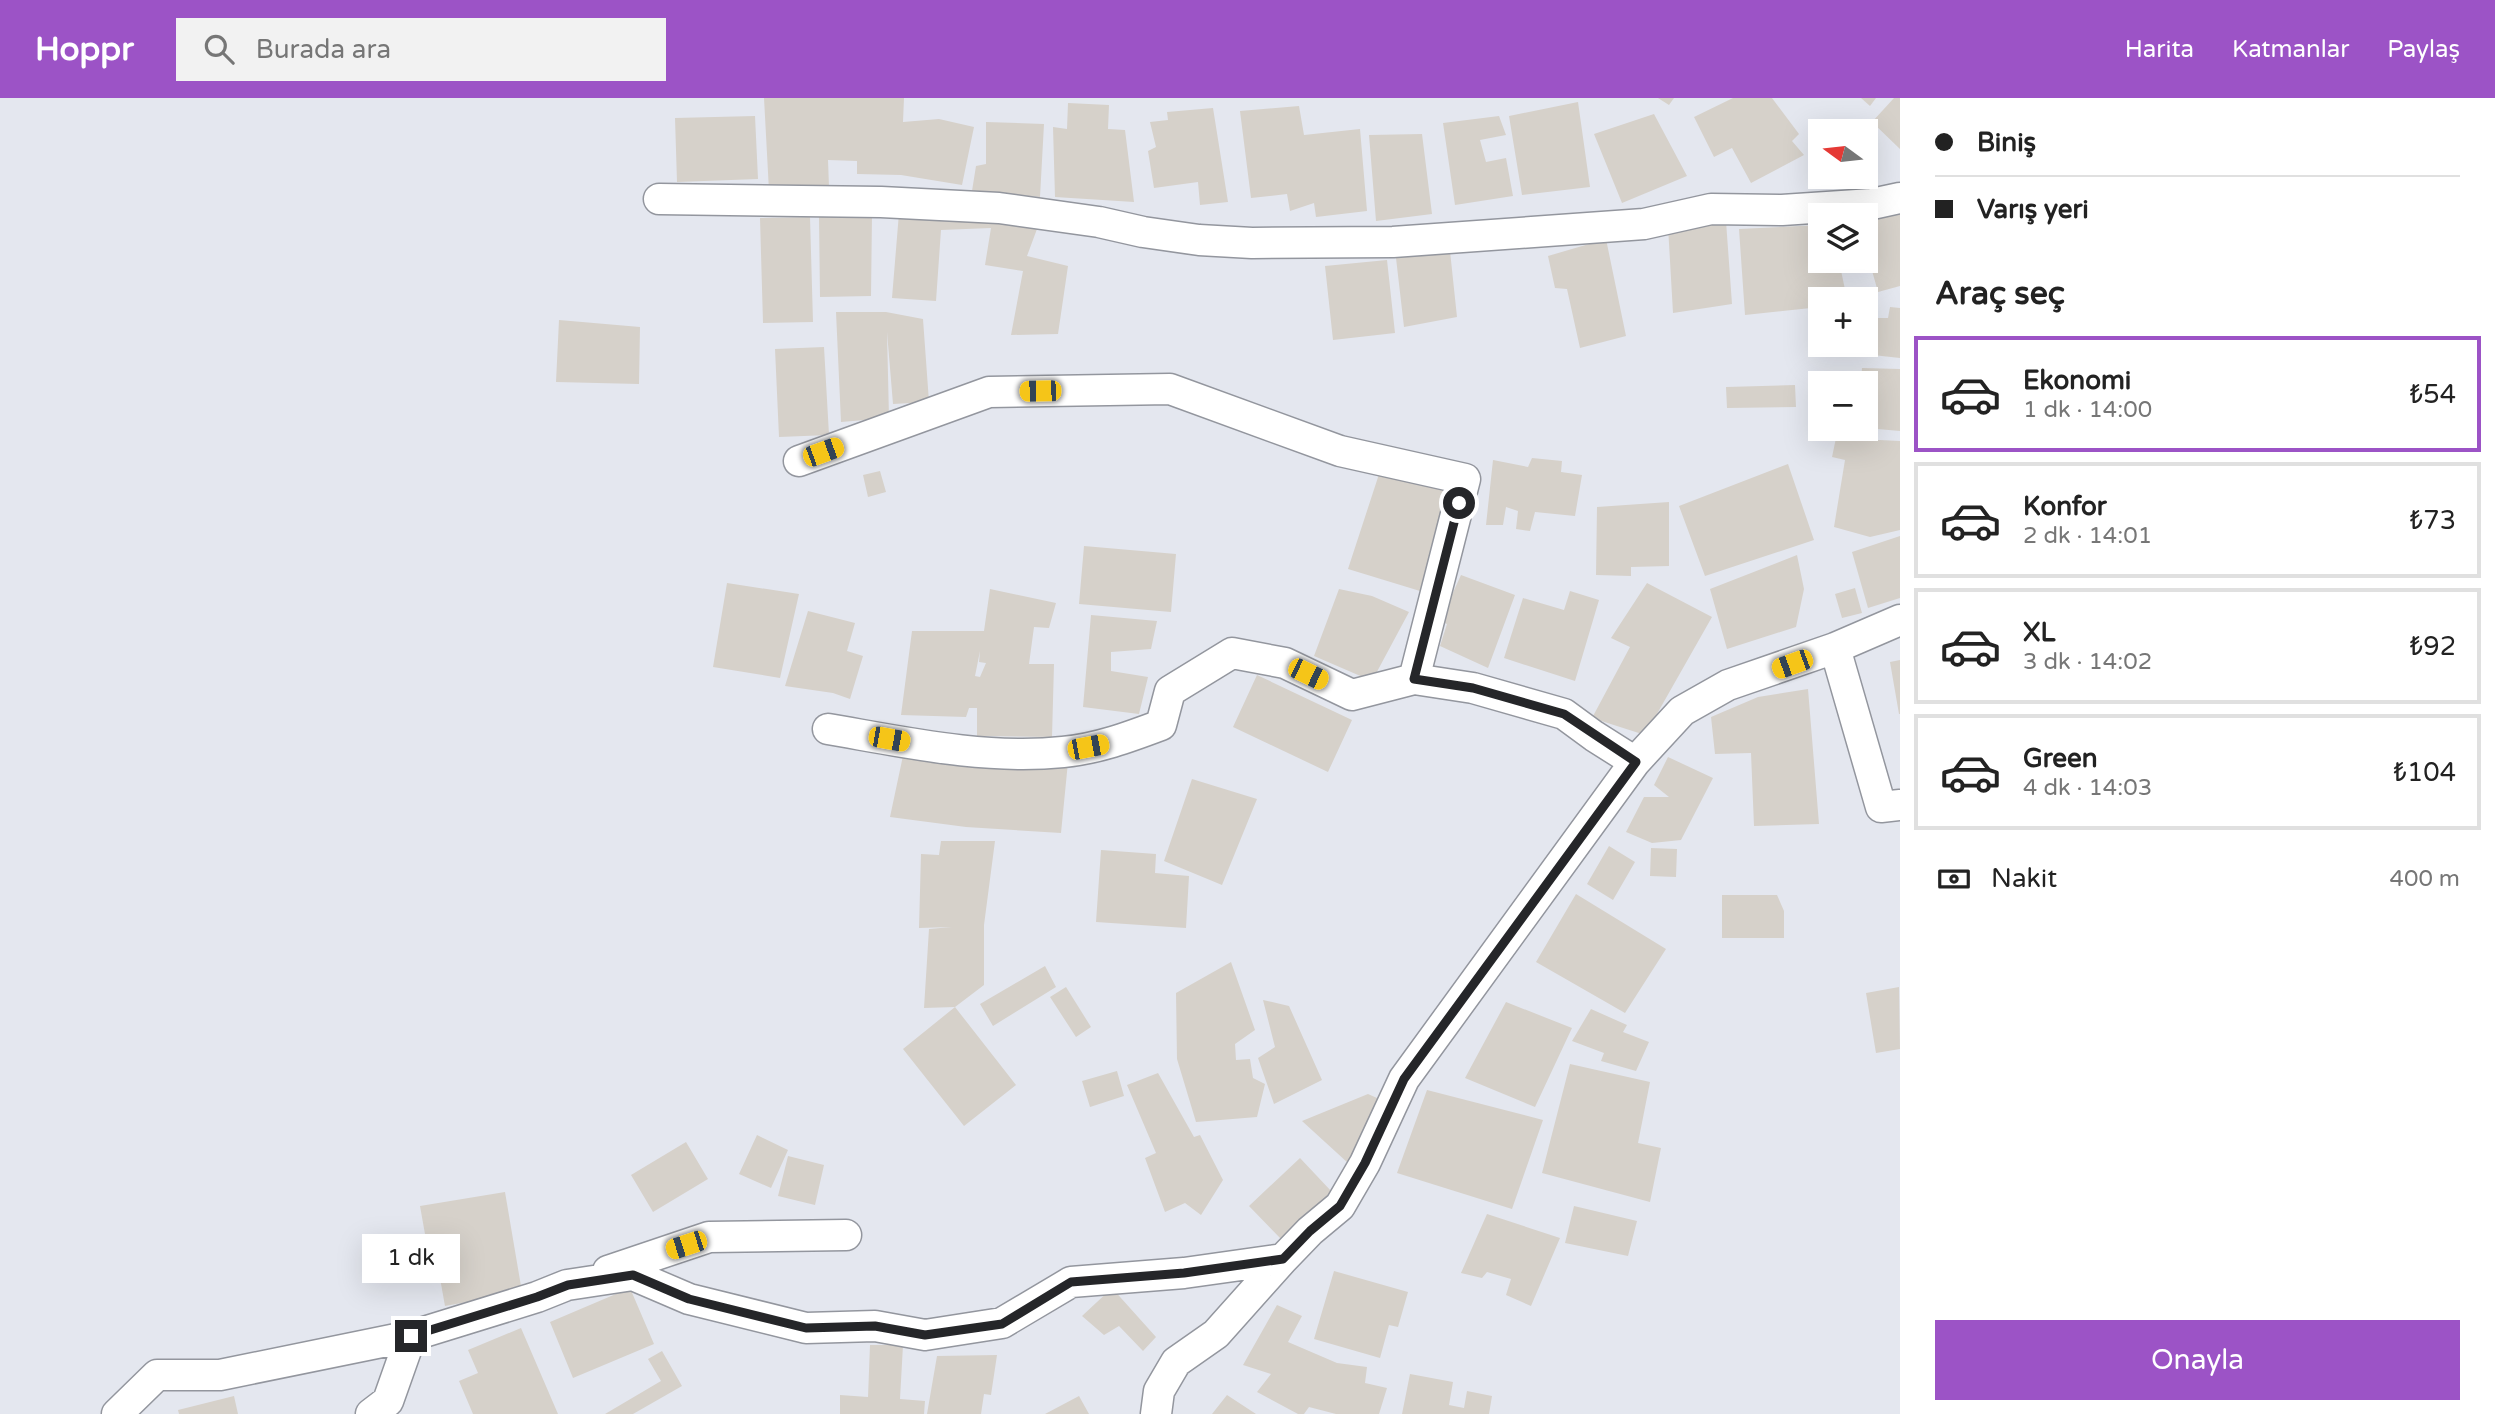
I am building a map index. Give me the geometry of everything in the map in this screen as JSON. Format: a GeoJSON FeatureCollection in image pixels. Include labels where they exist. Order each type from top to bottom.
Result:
{"type":"FeatureCollection","features":[{"type":"Feature","properties":{"kind":"street"},"geometry":{"type":"LineString","coordinates":[[659,199],[881,202],[999,208],[1100,222],[1143,232],[1199,240],[1265,243],[1393,242],[1644,225],[1711,209],[1782,210],[1872,204],[1900,198]]}},
{"type":"Feature","properties":{"kind":"street"},"geometry":{"type":"LineString","coordinates":[[799,461],[989,391],[1170,389],[1340,451],[1465,479],[1414,679]]}},
{"type":"Feature","properties":{"kind":"street"},"geometry":{"type":"LineString","coordinates":[[1156,1414],[1159,1391],[1176,1362],[1216,1334],[1310,1231],[1340,1206],[1365,1163],[1404,1079],[1636,762],[1682,711],[1728,685],[1835,648],[1900,620]]}},
{"type":"Feature","properties":{"kind":"street"},"geometry":{"type":"LineString","coordinates":[[1835,648],[1881,807],[1900,804]]}},
{"type":"Feature","properties":{"kind":"street"},"geometry":{"type":"LineString","coordinates":[[828,729],[939,748],[1010,753],[1063,752],[1114,742],[1161,725],[1170,691],[1232,653],[1285,663],[1352,695],[1414,679],[1473,688],[1564,714],[1636,762]]}},
{"type":"Feature","properties":{"kind":"street"},"geometry":{"type":"LineString","coordinates":[[117,1414],[157,1374],[220,1375],[411,1336],[537,1297],[709,1237],[845,1235]]}},
{"type":"Feature","properties":{"kind":"street"},"geometry":{"type":"LineString","coordinates":[[568,1285],[633,1275],[689,1299],[806,1328],[875,1326],[925,1335],[1002,1324],[1071,1282],[1184,1273],[1283,1259]]}},
{"type":"Feature","properties":{"kind":"street"},"geometry":{"type":"LineString","coordinates":[[371,1414],[388,1401],[411,1336]]}},
{"type":"Feature","properties":{"kind":"building"},"geometry":{"type":"Polygon","coordinates":[[[764,98],[904,98],[903,122],[939,119],[974,127],[962,185],[901,175],[857,174],[857,161],[828,160],[829,187],[769,191],[764,98]]]}},
{"type":"Feature","properties":{"kind":"building"},"geometry":{"type":"Polygon","coordinates":[[[1658,98],[1674,98],[1669,105],[1658,98]]]}},
{"type":"Feature","properties":{"kind":"building"},"geometry":{"type":"Polygon","coordinates":[[[1733,98],[1772,98],[1799,134],[1792,141],[1804,155],[1751,183],[1732,148],[1714,157],[1694,117],[1733,98]]]}},
{"type":"Feature","properties":{"kind":"building"},"geometry":{"type":"Polygon","coordinates":[[[1861,98],[1876,98],[1870,106],[1861,98]]]}},
{"type":"Feature","properties":{"kind":"building"},"geometry":{"type":"Polygon","coordinates":[[[1894,98],[1900,98],[1900,149],[1878,128],[1878,119],[1875,119],[1894,98]]]}},
{"type":"Feature","properties":{"kind":"building"},"geometry":{"type":"Polygon","coordinates":[[[1578,102],[1590,187],[1522,195],[1509,116],[1578,102]]]}},
{"type":"Feature","properties":{"kind":"building"},"geometry":{"type":"Polygon","coordinates":[[[1068,103],[1109,105],[1108,129],[1125,130],[1134,202],[1055,197],[1053,127],[1067,129],[1068,103]]]}},
{"type":"Feature","properties":{"kind":"building"},"geometry":{"type":"Polygon","coordinates":[[[1299,106],[1304,135],[1360,129],[1367,211],[1316,217],[1314,203],[1290,211],[1287,194],[1251,198],[1240,111],[1299,106]]]}},
{"type":"Feature","properties":{"kind":"building"},"geometry":{"type":"Polygon","coordinates":[[[1213,108],[1228,202],[1200,205],[1198,182],[1154,188],[1148,151],[1156,147],[1150,122],[1168,120],[1167,112],[1213,108]]]}},
{"type":"Feature","properties":{"kind":"building"},"geometry":{"type":"Polygon","coordinates":[[[1654,114],[1687,176],[1622,203],[1594,134],[1654,114]]]}},
{"type":"Feature","properties":{"kind":"building"},"geometry":{"type":"Polygon","coordinates":[[[755,116],[758,179],[677,182],[675,118],[755,116]]]}},
{"type":"Feature","properties":{"kind":"building"},"geometry":{"type":"Polygon","coordinates":[[[1499,116],[1506,135],[1480,140],[1486,162],[1506,158],[1513,196],[1455,205],[1443,123],[1499,116]]]}},
{"type":"Feature","properties":{"kind":"building"},"geometry":{"type":"Polygon","coordinates":[[[986,122],[1044,124],[1040,197],[972,191],[976,166],[986,164],[986,122]]]}},
{"type":"Feature","properties":{"kind":"building"},"geometry":{"type":"Polygon","coordinates":[[[1422,134],[1432,214],[1376,221],[1369,135],[1422,134]]]}},
{"type":"Feature","properties":{"kind":"building"},"geometry":{"type":"Polygon","coordinates":[[[1900,211],[1900,286],[1878,292],[1873,273],[1878,273],[1878,217],[1900,211]]]}},
{"type":"Feature","properties":{"kind":"building"},"geometry":{"type":"Polygon","coordinates":[[[899,213],[996,218],[1037,229],[1027,256],[1068,266],[1058,334],[1011,335],[1023,271],[985,265],[991,228],[941,230],[936,301],[892,298],[899,213]]]}},
{"type":"Feature","properties":{"kind":"building"},"geometry":{"type":"Polygon","coordinates":[[[872,215],[871,296],[820,297],[819,217],[872,215]]]}},
{"type":"Feature","properties":{"kind":"building"},"geometry":{"type":"Polygon","coordinates":[[[810,217],[813,322],[763,323],[760,218],[810,217]]]}},
{"type":"Feature","properties":{"kind":"building"},"geometry":{"type":"Polygon","coordinates":[[[1726,221],[1732,304],[1673,313],[1668,226],[1726,221]]]}},
{"type":"Feature","properties":{"kind":"building"},"geometry":{"type":"Polygon","coordinates":[[[1808,226],[1808,273],[1842,273],[1844,287],[1808,287],[1808,308],[1745,315],[1739,229],[1808,226]]]}},
{"type":"Feature","properties":{"kind":"building"},"geometry":{"type":"Polygon","coordinates":[[[1606,239],[1626,336],[1580,348],[1567,289],[1555,288],[1548,256],[1606,239]]]}},
{"type":"Feature","properties":{"kind":"building"},"geometry":{"type":"Polygon","coordinates":[[[1450,251],[1457,317],[1404,327],[1396,258],[1450,251]]]}},
{"type":"Feature","properties":{"kind":"building"},"geometry":{"type":"Polygon","coordinates":[[[1387,260],[1395,333],[1333,340],[1325,266],[1387,260]]]}},
{"type":"Feature","properties":{"kind":"building"},"geometry":{"type":"Polygon","coordinates":[[[1890,307],[1900,308],[1900,358],[1878,356],[1878,318],[1888,318],[1890,307]]]}},
{"type":"Feature","properties":{"kind":"building"},"geometry":{"type":"Polygon","coordinates":[[[836,312],[886,312],[923,319],[929,402],[893,404],[887,332],[889,418],[841,422],[836,312]]]}},
{"type":"Feature","properties":{"kind":"building"},"geometry":{"type":"Polygon","coordinates":[[[559,320],[640,327],[639,384],[556,382],[559,320]]]}},
{"type":"Feature","properties":{"kind":"building"},"geometry":{"type":"Polygon","coordinates":[[[824,347],[829,435],[779,437],[775,349],[824,347]]]}},
{"type":"Feature","properties":{"kind":"building"},"geometry":{"type":"Polygon","coordinates":[[[1862,368],[1900,369],[1900,431],[1878,429],[1878,371],[1862,371],[1862,368]]]}},
{"type":"Feature","properties":{"kind":"building"},"geometry":{"type":"Polygon","coordinates":[[[1795,385],[1796,407],[1727,408],[1726,387],[1795,385]]]}},
{"type":"Feature","properties":{"kind":"building"},"geometry":{"type":"Polygon","coordinates":[[[1835,441],[1900,441],[1900,530],[1870,537],[1834,527],[1845,460],[1832,457],[1835,441]]]}},
{"type":"Feature","properties":{"kind":"building"},"geometry":{"type":"Polygon","coordinates":[[[1532,458],[1562,461],[1561,472],[1582,475],[1575,516],[1535,512],[1530,531],[1516,529],[1518,511],[1506,507],[1503,525],[1486,525],[1493,460],[1528,467],[1532,458]]]}},
{"type":"Feature","properties":{"kind":"building"},"geometry":{"type":"Polygon","coordinates":[[[1788,464],[1814,540],[1705,576],[1679,506],[1788,464]]]}},
{"type":"Feature","properties":{"kind":"building"},"geometry":{"type":"Polygon","coordinates":[[[1382,465],[1459,487],[1420,591],[1348,569],[1382,465]]]}},
{"type":"Feature","properties":{"kind":"building"},"geometry":{"type":"Polygon","coordinates":[[[880,471],[886,492],[868,497],[863,475],[880,471]]]}},
{"type":"Feature","properties":{"kind":"building"},"geometry":{"type":"Polygon","coordinates":[[[1669,502],[1669,566],[1631,567],[1631,576],[1596,575],[1597,507],[1669,502]]]}},
{"type":"Feature","properties":{"kind":"building"},"geometry":{"type":"Polygon","coordinates":[[[1900,536],[1900,598],[1868,608],[1852,552],[1900,536]]]}},
{"type":"Feature","properties":{"kind":"building"},"geometry":{"type":"Polygon","coordinates":[[[1084,546],[1176,554],[1171,612],[1079,604],[1084,546]]]}},
{"type":"Feature","properties":{"kind":"building"},"geometry":{"type":"Polygon","coordinates":[[[1797,555],[1804,589],[1796,627],[1727,649],[1710,589],[1797,555]]]}},
{"type":"Feature","properties":{"kind":"building"},"geometry":{"type":"Polygon","coordinates":[[[1461,575],[1515,595],[1488,668],[1440,646],[1447,624],[1440,621],[1461,575]]]}},
{"type":"Feature","properties":{"kind":"building"},"geometry":{"type":"Polygon","coordinates":[[[727,583],[799,594],[780,678],[713,667],[727,583]]]}},
{"type":"Feature","properties":{"kind":"building"},"geometry":{"type":"Polygon","coordinates":[[[1647,583],[1712,617],[1645,735],[1592,718],[1630,647],[1611,638],[1647,583]]]}},
{"type":"Feature","properties":{"kind":"building"},"geometry":{"type":"Polygon","coordinates":[[[1855,588],[1862,613],[1842,618],[1835,594],[1855,588]]]}},
{"type":"Feature","properties":{"kind":"building"},"geometry":{"type":"Polygon","coordinates":[[[990,589],[1056,603],[1049,628],[1034,627],[1029,664],[1054,664],[1052,737],[977,736],[977,708],[969,708],[966,717],[901,715],[912,631],[984,631],[990,589]],[[980,651],[975,676],[980,677],[986,663],[979,662],[980,651]]]}},
{"type":"Feature","properties":{"kind":"building"},"geometry":{"type":"Polygon","coordinates":[[[1339,589],[1372,596],[1409,612],[1372,681],[1314,656],[1339,589]]]}},
{"type":"Feature","properties":{"kind":"building"},"geometry":{"type":"Polygon","coordinates":[[[1570,591],[1599,600],[1575,681],[1504,658],[1523,598],[1564,610],[1570,591]]]}},
{"type":"Feature","properties":{"kind":"building"},"geometry":{"type":"Polygon","coordinates":[[[808,611],[855,623],[847,651],[863,656],[850,699],[833,693],[785,686],[808,611]]]}},
{"type":"Feature","properties":{"kind":"building"},"geometry":{"type":"Polygon","coordinates":[[[1091,615],[1157,621],[1151,649],[1111,652],[1111,671],[1148,677],[1139,714],[1083,707],[1091,615]]]}},
{"type":"Feature","properties":{"kind":"building"},"geometry":{"type":"Polygon","coordinates":[[[1900,660],[1900,714],[1899,714],[1890,662],[1900,660]]]}},
{"type":"Feature","properties":{"kind":"building"},"geometry":{"type":"Polygon","coordinates":[[[1257,675],[1352,720],[1328,772],[1233,727],[1257,675]]]}},
{"type":"Feature","properties":{"kind":"building"},"geometry":{"type":"Polygon","coordinates":[[[1808,689],[1819,824],[1754,826],[1751,753],[1715,754],[1711,717],[1758,697],[1808,689]]]}},
{"type":"Feature","properties":{"kind":"building"},"geometry":{"type":"Polygon","coordinates":[[[904,751],[1068,762],[1061,833],[966,827],[890,817],[904,751]]]}},
{"type":"Feature","properties":{"kind":"building"},"geometry":{"type":"Polygon","coordinates":[[[1668,757],[1713,778],[1681,840],[1652,843],[1626,832],[1644,797],[1669,797],[1654,785],[1668,757]]]}},
{"type":"Feature","properties":{"kind":"building"},"geometry":{"type":"Polygon","coordinates":[[[1192,779],[1257,799],[1222,885],[1164,861],[1192,779]]]}},
{"type":"Feature","properties":{"kind":"building"},"geometry":{"type":"Polygon","coordinates":[[[941,841],[995,841],[984,925],[984,985],[955,1007],[924,1008],[929,929],[952,927],[919,928],[921,854],[939,855],[941,841]]]}},
{"type":"Feature","properties":{"kind":"building"},"geometry":{"type":"Polygon","coordinates":[[[1609,846],[1635,862],[1613,900],[1587,884],[1609,846]]]}},
{"type":"Feature","properties":{"kind":"building"},"geometry":{"type":"Polygon","coordinates":[[[1651,848],[1677,849],[1676,877],[1650,876],[1651,848]]]}},
{"type":"Feature","properties":{"kind":"building"},"geometry":{"type":"Polygon","coordinates":[[[1101,850],[1156,854],[1155,873],[1189,876],[1186,928],[1096,922],[1101,850]]]}},
{"type":"Feature","properties":{"kind":"building"},"geometry":{"type":"Polygon","coordinates":[[[1576,894],[1666,949],[1625,1013],[1536,962],[1576,894]]]}},
{"type":"Feature","properties":{"kind":"building"},"geometry":{"type":"Polygon","coordinates":[[[1722,895],[1777,895],[1784,911],[1784,938],[1722,938],[1722,895]]]}},
{"type":"Feature","properties":{"kind":"building"},"geometry":{"type":"Polygon","coordinates":[[[1231,962],[1255,1030],[1235,1044],[1236,1060],[1250,1059],[1253,1078],[1265,1084],[1257,1117],[1196,1122],[1177,1059],[1176,993],[1231,962]]]}},
{"type":"Feature","properties":{"kind":"building"},"geometry":{"type":"Polygon","coordinates":[[[1045,966],[1056,987],[993,1026],[980,1004],[1045,966]]]}},
{"type":"Feature","properties":{"kind":"building"},"geometry":{"type":"Polygon","coordinates":[[[1066,987],[1091,1027],[1076,1037],[1050,997],[1066,987]]]}},
{"type":"Feature","properties":{"kind":"building"},"geometry":{"type":"Polygon","coordinates":[[[1899,987],[1900,1049],[1876,1053],[1866,993],[1899,987]]]}},
{"type":"Feature","properties":{"kind":"building"},"geometry":{"type":"Polygon","coordinates":[[[1263,1000],[1289,1006],[1322,1080],[1274,1104],[1258,1058],[1275,1047],[1263,1000]]]}},
{"type":"Feature","properties":{"kind":"building"},"geometry":{"type":"Polygon","coordinates":[[[1506,1002],[1572,1028],[1535,1107],[1465,1078],[1506,1002]]]}},
{"type":"Feature","properties":{"kind":"building"},"geometry":{"type":"Polygon","coordinates":[[[955,1007],[1016,1085],[964,1126],[903,1049],[955,1007]]]}},
{"type":"Feature","properties":{"kind":"building"},"geometry":{"type":"Polygon","coordinates":[[[1591,1009],[1627,1025],[1623,1032],[1649,1042],[1636,1071],[1601,1061],[1604,1053],[1572,1041],[1591,1009]]]}},
{"type":"Feature","properties":{"kind":"building"},"geometry":{"type":"Polygon","coordinates":[[[1570,1064],[1650,1082],[1638,1143],[1661,1148],[1650,1202],[1542,1173],[1570,1064]]]}},
{"type":"Feature","properties":{"kind":"building"},"geometry":{"type":"Polygon","coordinates":[[[1117,1071],[1124,1096],[1090,1107],[1082,1081],[1117,1071]]]}},
{"type":"Feature","properties":{"kind":"building"},"geometry":{"type":"Polygon","coordinates":[[[1158,1073],[1194,1137],[1200,1135],[1223,1180],[1201,1215],[1185,1203],[1165,1212],[1145,1158],[1156,1153],[1127,1085],[1158,1073]]]}},
{"type":"Feature","properties":{"kind":"building"},"geometry":{"type":"Polygon","coordinates":[[[1427,1090],[1543,1120],[1512,1209],[1397,1173],[1427,1090]]]}},
{"type":"Feature","properties":{"kind":"building"},"geometry":{"type":"Polygon","coordinates":[[[1368,1094],[1377,1098],[1375,1132],[1348,1163],[1302,1121],[1368,1094]]]}},
{"type":"Feature","properties":{"kind":"building"},"geometry":{"type":"Polygon","coordinates":[[[757,1135],[788,1150],[771,1188],[739,1174],[757,1135]]]}},
{"type":"Feature","properties":{"kind":"building"},"geometry":{"type":"Polygon","coordinates":[[[686,1142],[708,1179],[653,1212],[631,1175],[686,1142]]]}},
{"type":"Feature","properties":{"kind":"building"},"geometry":{"type":"Polygon","coordinates":[[[788,1156],[824,1165],[815,1205],[778,1196],[788,1156]]]}},
{"type":"Feature","properties":{"kind":"building"},"geometry":{"type":"Polygon","coordinates":[[[1300,1158],[1332,1192],[1282,1240],[1249,1206],[1300,1158]]]}},
{"type":"Feature","properties":{"kind":"building"},"geometry":{"type":"Polygon","coordinates":[[[505,1192],[522,1292],[445,1306],[438,1267],[431,1268],[420,1206],[505,1192]]]}},
{"type":"Feature","properties":{"kind":"building"},"geometry":{"type":"Polygon","coordinates":[[[1574,1206],[1637,1221],[1628,1256],[1565,1243],[1574,1206]]]}},
{"type":"Feature","properties":{"kind":"building"},"geometry":{"type":"Polygon","coordinates":[[[1487,1214],[1560,1238],[1531,1306],[1506,1295],[1511,1279],[1487,1272],[1482,1278],[1461,1273],[1487,1214]]]}},
{"type":"Feature","properties":{"kind":"building"},"geometry":{"type":"Polygon","coordinates":[[[1334,1271],[1408,1292],[1398,1327],[1389,1325],[1380,1358],[1314,1339],[1334,1271]]]}},
{"type":"Feature","properties":{"kind":"building"},"geometry":{"type":"Polygon","coordinates":[[[630,1288],[654,1344],[573,1378],[550,1322],[630,1288]]]}},
{"type":"Feature","properties":{"kind":"building"},"geometry":{"type":"Polygon","coordinates":[[[1112,1288],[1156,1337],[1143,1351],[1119,1326],[1104,1335],[1082,1316],[1112,1288]]]}},
{"type":"Feature","properties":{"kind":"building"},"geometry":{"type":"Polygon","coordinates":[[[1277,1305],[1302,1316],[1288,1342],[1337,1363],[1367,1367],[1365,1383],[1387,1388],[1379,1414],[1336,1414],[1309,1407],[1304,1414],[1298,1414],[1257,1392],[1271,1374],[1243,1365],[1277,1305]]]}},
{"type":"Feature","properties":{"kind":"building"},"geometry":{"type":"Polygon","coordinates":[[[521,1328],[558,1414],[473,1414],[459,1381],[478,1373],[468,1350],[521,1328]]]}},
{"type":"Feature","properties":{"kind":"building"},"geometry":{"type":"Polygon","coordinates":[[[870,1345],[903,1345],[900,1399],[925,1401],[924,1414],[840,1414],[840,1395],[868,1397],[870,1345]]]}},
{"type":"Feature","properties":{"kind":"building"},"geometry":{"type":"Polygon","coordinates":[[[662,1351],[682,1386],[633,1414],[605,1414],[661,1381],[648,1359],[662,1351]]]}},
{"type":"Feature","properties":{"kind":"building"},"geometry":{"type":"Polygon","coordinates":[[[997,1355],[991,1395],[984,1394],[981,1414],[927,1414],[937,1356],[997,1355]]]}},
{"type":"Feature","properties":{"kind":"building"},"geometry":{"type":"Polygon","coordinates":[[[1410,1374],[1453,1382],[1449,1405],[1464,1408],[1467,1391],[1492,1396],[1489,1414],[1402,1414],[1410,1374]]]}},
{"type":"Feature","properties":{"kind":"building"},"geometry":{"type":"Polygon","coordinates":[[[1227,1395],[1256,1414],[1212,1414],[1227,1395]]]}},
{"type":"Feature","properties":{"kind":"building"},"geometry":{"type":"Polygon","coordinates":[[[234,1396],[238,1414],[179,1414],[178,1410],[234,1396]]]}},
{"type":"Feature","properties":{"kind":"building"},"geometry":{"type":"Polygon","coordinates":[[[1079,1396],[1089,1414],[1045,1414],[1079,1396]]]}},
{"type":"Feature","properties":{"kind":"route"},"geometry":{"type":"LineString","coordinates":[[411,1336],[568,1285],[633,1275],[689,1299],[806,1328],[875,1326],[925,1335],[1002,1324],[1071,1282],[1184,1273],[1283,1259],[1310,1231],[1340,1206],[1365,1163],[1404,1079],[1636,762],[1564,714],[1473,688],[1414,679],[1459,503]]}}]}
